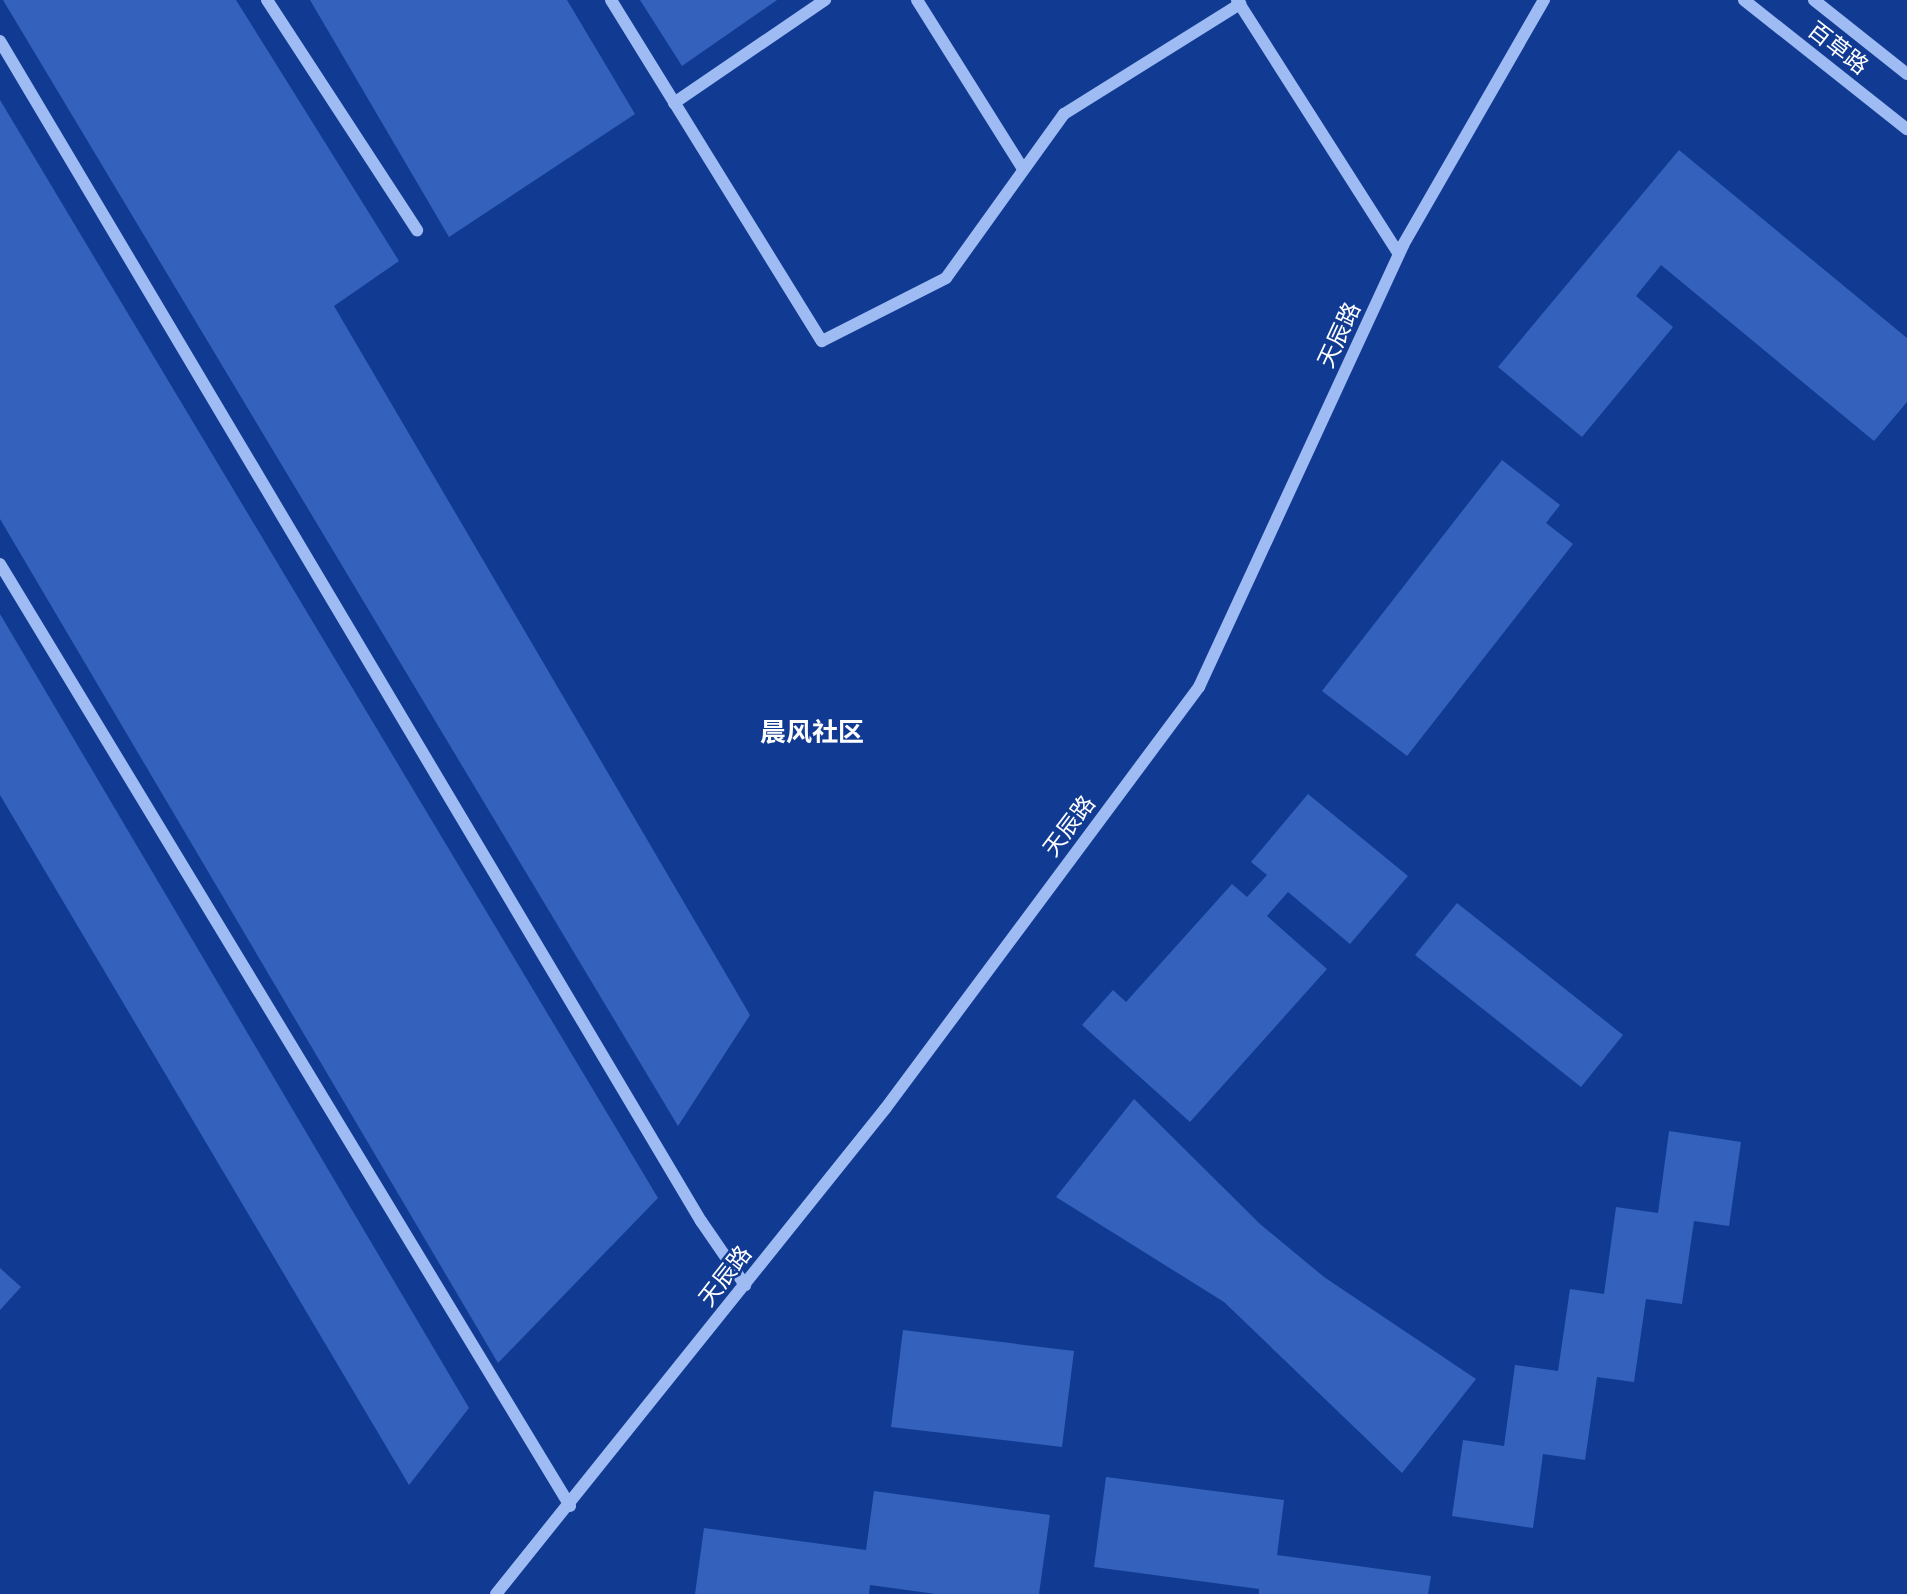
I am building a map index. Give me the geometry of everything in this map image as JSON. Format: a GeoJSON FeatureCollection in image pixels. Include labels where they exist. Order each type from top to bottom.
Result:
{"type":"FeatureCollection","features":[{"type":"Feature","properties":{"kind":"street"},"geometry":{"type":"LineString","coordinates":[[267,0],[417,230]]}},
{"type":"Feature","properties":{"kind":"street"},"geometry":{"type":"LineString","coordinates":[[611,0],[822,341],[946,278],[1064,114],[1238,2],[1399,254]]}},
{"type":"Feature","properties":{"kind":"street"},"geometry":{"type":"LineString","coordinates":[[674,103],[825,0]]}},
{"type":"Feature","properties":{"kind":"street"},"geometry":{"type":"LineString","coordinates":[[917,0],[1023,169]]}},
{"type":"Feature","properties":{"kind":"street","name":"天辰路"},"geometry":{"type":"LineString","coordinates":[[496,1594],[570,1506],[885,1109],[1199,687],[1399,254],[1544,0]]}},
{"type":"Feature","properties":{"kind":"street","name":"百草路"},"geometry":{"type":"LineString","coordinates":[[1744,0],[1907,130]]}},
{"type":"Feature","properties":{"kind":"street","name":"百草路"},"geometry":{"type":"LineString","coordinates":[[1814,0],[1907,74]]}},
{"type":"Feature","properties":{"kind":"street"},"geometry":{"type":"LineString","coordinates":[[0,41],[694,1209],[745,1285]]}},
{"type":"Feature","properties":{"kind":"street"},"geometry":{"type":"LineString","coordinates":[[0,564],[570,1506]]}},
{"type":"Feature","properties":{"kind":"building"},"geometry":{"type":"Polygon","coordinates":[[[3,0],[236,0],[399,261],[334,306],[750,1015],[678,1126],[3,0]]]}},
{"type":"Feature","properties":{"kind":"building"},"geometry":{"type":"Polygon","coordinates":[[[310,0],[567,0],[635,114],[449,237],[310,0]]]}},
{"type":"Feature","properties":{"kind":"building"},"geometry":{"type":"Polygon","coordinates":[[[640,0],[777,0],[682,66],[640,0]]]}},
{"type":"Feature","properties":{"kind":"building"},"geometry":{"type":"Polygon","coordinates":[[[0,100],[658,1198],[498,1363],[0,519],[0,100]]]}},
{"type":"Feature","properties":{"kind":"building"},"geometry":{"type":"Polygon","coordinates":[[[1679,150],[1907,338],[1907,402],[1874,441],[1661,265],[1636,296],[1673,327],[1582,437],[1498,367],[1679,150]]]}},
{"type":"Feature","properties":{"kind":"building"},"geometry":{"type":"Polygon","coordinates":[[[1502,460],[1560,505],[1546,523],[1573,544],[1407,756],[1322,691],[1502,460]]]}},
{"type":"Feature","properties":{"kind":"building"},"geometry":{"type":"Polygon","coordinates":[[[0,614],[469,1408],[409,1485],[0,795],[0,614]]]}},
{"type":"Feature","properties":{"kind":"building"},"geometry":{"type":"Polygon","coordinates":[[[1308,794],[1408,876],[1350,944],[1288,892],[1267,916],[1327,969],[1190,1122],[1082,1025],[1113,990],[1126,1002],[1232,884],[1247,897],[1267,875],[1251,862],[1308,794]]]}},
{"type":"Feature","properties":{"kind":"building"},"geometry":{"type":"Polygon","coordinates":[[[1457,903],[1623,1035],[1581,1087],[1415,955],[1457,903]]]}},
{"type":"Feature","properties":{"kind":"building"},"geometry":{"type":"Polygon","coordinates":[[[1134,1099],[1260,1224],[1324,1277],[1476,1379],[1402,1473],[1224,1302],[1056,1197],[1134,1099]]]}},
{"type":"Feature","properties":{"kind":"building"},"geometry":{"type":"Polygon","coordinates":[[[1669,1131],[1741,1142],[1729,1226],[1694,1221],[1682,1304],[1646,1299],[1634,1382],[1597,1377],[1585,1460],[1543,1454],[1533,1528],[1452,1516],[1463,1440],[1504,1446],[1515,1365],[1558,1371],[1570,1289],[1604,1294],[1616,1207],[1658,1213],[1669,1131]]]}},
{"type":"Feature","properties":{"kind":"building"},"geometry":{"type":"Polygon","coordinates":[[[0,1268],[21,1287],[0,1310],[0,1268]]]}},
{"type":"Feature","properties":{"kind":"building"},"geometry":{"type":"Polygon","coordinates":[[[903,1330],[1074,1351],[1062,1447],[891,1427],[903,1330]]]}},
{"type":"Feature","properties":{"kind":"building"},"geometry":{"type":"Polygon","coordinates":[[[1106,1477],[1284,1500],[1277,1555],[1431,1576],[1428,1594],[1259,1594],[1259,1589],[1094,1567],[1106,1477]]]}},
{"type":"Feature","properties":{"kind":"building"},"geometry":{"type":"Polygon","coordinates":[[[874,1491],[1050,1515],[1039,1594],[936,1594],[870,1585],[869,1594],[695,1594],[704,1528],[866,1550],[874,1491]]]}},
{"type":"Feature","properties":{"kind":"district","name":"晨风社区"},"geometry":{"type":"Point","coordinates":[812,733]}}]}
